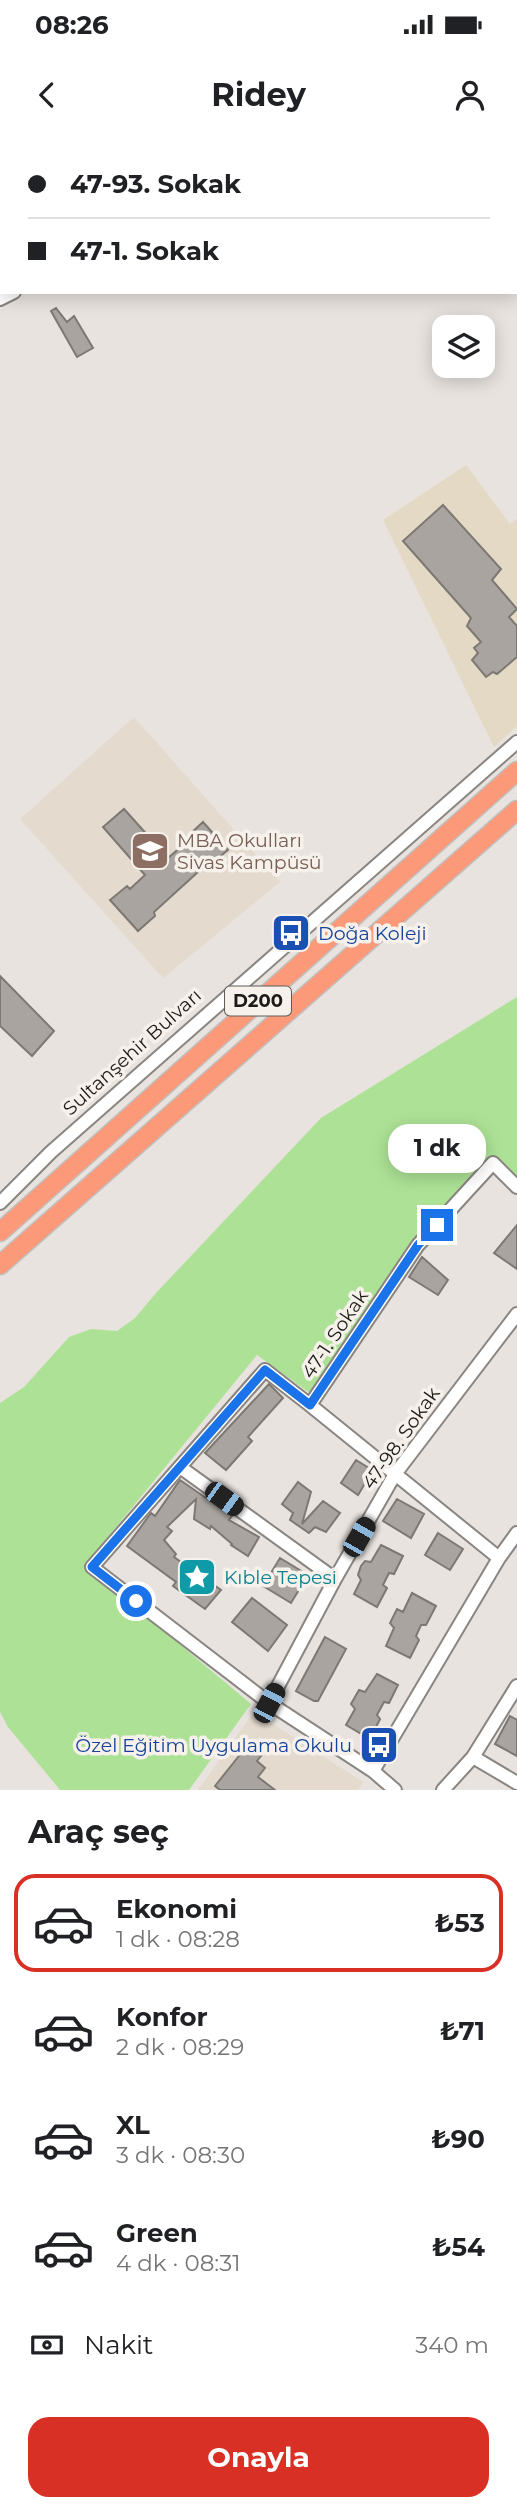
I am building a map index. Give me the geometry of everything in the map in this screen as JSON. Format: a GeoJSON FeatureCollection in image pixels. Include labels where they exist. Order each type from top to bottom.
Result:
{"type":"FeatureCollection","features":[{"type":"Feature","properties":{"kind":"highway","name":"D200"},"geometry":{"type":"LineString","coordinates":[[0,1232],[517,771]]}},
{"type":"Feature","properties":{"kind":"highway","name":"D200"},"geometry":{"type":"LineString","coordinates":[[0,1265],[517,810]]}},
{"type":"Feature","properties":{"kind":"street","name":"Sultanşehir Bulvarı"},"geometry":{"type":"LineString","coordinates":[[0,1203],[68,1137],[517,742]]}},
{"type":"Feature","properties":{"kind":"street","name":"47-1. Sokak"},"geometry":{"type":"LineString","coordinates":[[269,1703],[92,1567],[265,1370],[310,1405],[418,1245],[493,1163],[517,1188]]}},
{"type":"Feature","properties":{"kind":"street","name":"47-98. Sokak"},"geometry":{"type":"LineString","coordinates":[[269,1703],[335,1579],[396,1474],[517,1314]]}},
{"type":"Feature","properties":{"kind":"street"},"geometry":{"type":"LineString","coordinates":[[310,1405],[499,1558]]}},
{"type":"Feature","properties":{"kind":"street"},"geometry":{"type":"LineString","coordinates":[[180,1467],[335,1579]]}},
{"type":"Feature","properties":{"kind":"street"},"geometry":{"type":"LineString","coordinates":[[373,1771],[499,1558],[517,1533]]}},
{"type":"Feature","properties":{"kind":"street"},"geometry":{"type":"LineString","coordinates":[[443,1790],[473,1757],[517,1686]]}},
{"type":"Feature","properties":{"kind":"street"},"geometry":{"type":"LineString","coordinates":[[269,1703],[373,1771],[395,1790]]}},
{"type":"Feature","properties":{"kind":"street"},"geometry":{"type":"LineString","coordinates":[[473,1757],[517,1783]]}},
{"type":"Feature","properties":{"kind":"shaded area"},"geometry":{"type":"Polygon","coordinates":[[[466,465],[510,524],[517,519],[517,726],[494,747],[383,520],[466,465]]]}},
{"type":"Feature","properties":{"kind":"shaded area","name":"MBA Okulları Sivas Kampüsü"},"geometry":{"type":"Polygon","coordinates":[[[134,717],[280,882],[163,978],[20,819],[134,717]]]}},
{"type":"Feature","properties":{"kind":"shaded area"},"geometry":{"type":"Polygon","coordinates":[[[254,1712],[363,1782],[358,1790],[198,1790],[254,1712]]]}},
{"type":"Feature","properties":{"kind":"green space"},"geometry":{"type":"Polygon","coordinates":[[[517,997],[517,1177],[493,1156],[414,1240],[311,1394],[257,1355],[85,1565],[251,1704],[189,1790],[60,1790],[8,1727],[0,1712],[0,1403],[24,1387],[69,1337],[91,1329],[117,1331],[135,1318],[321,1118],[517,997]]]}},
{"type":"Feature","properties":{"kind":"building"},"geometry":{"type":"Polygon","coordinates":[[[56,308],[67,322],[74,316],[93,348],[77,357],[51,311],[56,308]]]}},
{"type":"Feature","properties":{"kind":"building"},"geometry":{"type":"Polygon","coordinates":[[[443,505],[501,569],[492,580],[517,609],[509,617],[517,626],[517,657],[497,674],[493,672],[486,677],[472,660],[478,653],[474,648],[481,642],[467,626],[471,618],[403,541],[443,505]]]}},
{"type":"Feature","properties":{"kind":"building"},"geometry":{"type":"Polygon","coordinates":[[[124,809],[168,858],[191,838],[189,835],[203,822],[228,850],[211,864],[209,862],[154,912],[155,916],[138,931],[110,900],[127,886],[130,889],[145,875],[103,827],[124,809]]]}},
{"type":"Feature","properties":{"kind":"building"},"geometry":{"type":"Polygon","coordinates":[[[0,976],[54,1031],[32,1056],[0,1026],[0,976]]]}},
{"type":"Feature","properties":{"kind":"building"},"geometry":{"type":"Polygon","coordinates":[[[517,1225],[517,1269],[494,1253],[517,1225]]]}},
{"type":"Feature","properties":{"kind":"building"},"geometry":{"type":"Polygon","coordinates":[[[422,1257],[448,1280],[438,1295],[409,1277],[422,1257]]]}},
{"type":"Feature","properties":{"kind":"building"},"geometry":{"type":"Polygon","coordinates":[[[269,1384],[283,1398],[248,1437],[252,1441],[226,1470],[205,1453],[269,1384]]]}},
{"type":"Feature","properties":{"kind":"building"},"geometry":{"type":"Polygon","coordinates":[[[356,1460],[369,1468],[364,1476],[367,1480],[358,1495],[341,1483],[356,1460]]]}},
{"type":"Feature","properties":{"kind":"building"},"geometry":{"type":"Polygon","coordinates":[[[180,1480],[232,1516],[229,1520],[259,1537],[248,1556],[231,1545],[211,1526],[210,1529],[194,1519],[196,1499],[167,1527],[172,1531],[164,1540],[176,1554],[174,1557],[221,1590],[205,1609],[173,1586],[176,1582],[127,1546],[151,1513],[155,1516],[180,1480]]]}},
{"type":"Feature","properties":{"kind":"building"},"geometry":{"type":"Polygon","coordinates":[[[298,1482],[311,1492],[302,1524],[323,1501],[340,1513],[326,1532],[315,1527],[309,1533],[290,1520],[293,1513],[282,1504],[298,1482]]]}},
{"type":"Feature","properties":{"kind":"building"},"geometry":{"type":"Polygon","coordinates":[[[397,1499],[424,1514],[411,1538],[383,1521],[397,1499]]]}},
{"type":"Feature","properties":{"kind":"building"},"geometry":{"type":"Polygon","coordinates":[[[438,1533],[463,1549],[450,1570],[425,1555],[438,1533]]]}},
{"type":"Feature","properties":{"kind":"building"},"geometry":{"type":"Polygon","coordinates":[[[381,1545],[403,1556],[394,1574],[389,1573],[383,1585],[387,1588],[377,1607],[354,1594],[361,1580],[358,1575],[361,1566],[365,1561],[371,1562],[381,1545]]]}},
{"type":"Feature","properties":{"kind":"building"},"geometry":{"type":"Polygon","coordinates":[[[280,1558],[308,1575],[291,1603],[263,1586],[280,1558]]]}},
{"type":"Feature","properties":{"kind":"building"},"geometry":{"type":"Polygon","coordinates":[[[412,1593],[436,1606],[426,1625],[421,1625],[416,1636],[419,1640],[410,1658],[386,1646],[394,1628],[390,1623],[397,1609],[403,1612],[412,1593]]]}},
{"type":"Feature","properties":{"kind":"building"},"geometry":{"type":"Polygon","coordinates":[[[252,1598],[287,1625],[268,1651],[232,1622],[252,1598]]]}},
{"type":"Feature","properties":{"kind":"building"},"geometry":{"type":"Polygon","coordinates":[[[325,1637],[346,1649],[318,1701],[314,1701],[296,1691],[325,1637]]]}},
{"type":"Feature","properties":{"kind":"building"},"geometry":{"type":"Polygon","coordinates":[[[377,1674],[398,1685],[389,1703],[384,1702],[377,1715],[380,1719],[370,1739],[346,1725],[355,1709],[351,1704],[359,1690],[365,1692],[377,1674]]]}},
{"type":"Feature","properties":{"kind":"building"},"geometry":{"type":"Polygon","coordinates":[[[510,1716],[517,1720],[517,1756],[495,1744],[510,1716]]]}},
{"type":"Feature","properties":{"kind":"building"},"geometry":{"type":"Polygon","coordinates":[[[250,1742],[264,1752],[257,1761],[265,1768],[258,1777],[275,1790],[220,1790],[215,1786],[250,1742]]]}},
{"type":"Feature","properties":{"kind":"place","name":"MBA Okulları Sivas Kampüsü"},"geometry":{"type":"Point","coordinates":[150,851]}},
{"type":"Feature","properties":{"kind":"place","name":"Doğa Koleji"},"geometry":{"type":"Point","coordinates":[291,933]}},
{"type":"Feature","properties":{"kind":"place","name":"Kıble Tepesi"},"geometry":{"type":"Point","coordinates":[197,1577]}},
{"type":"Feature","properties":{"kind":"place","name":"Özel Eğitim Uygulama Okulu"},"geometry":{"type":"Point","coordinates":[379,1745]}},
{"type":"Feature","properties":{"kind":"route"},"geometry":{"type":"LineString","coordinates":[[136,1601],[92,1567],[265,1370],[310,1405],[418,1245],[437,1225]]}}]}
